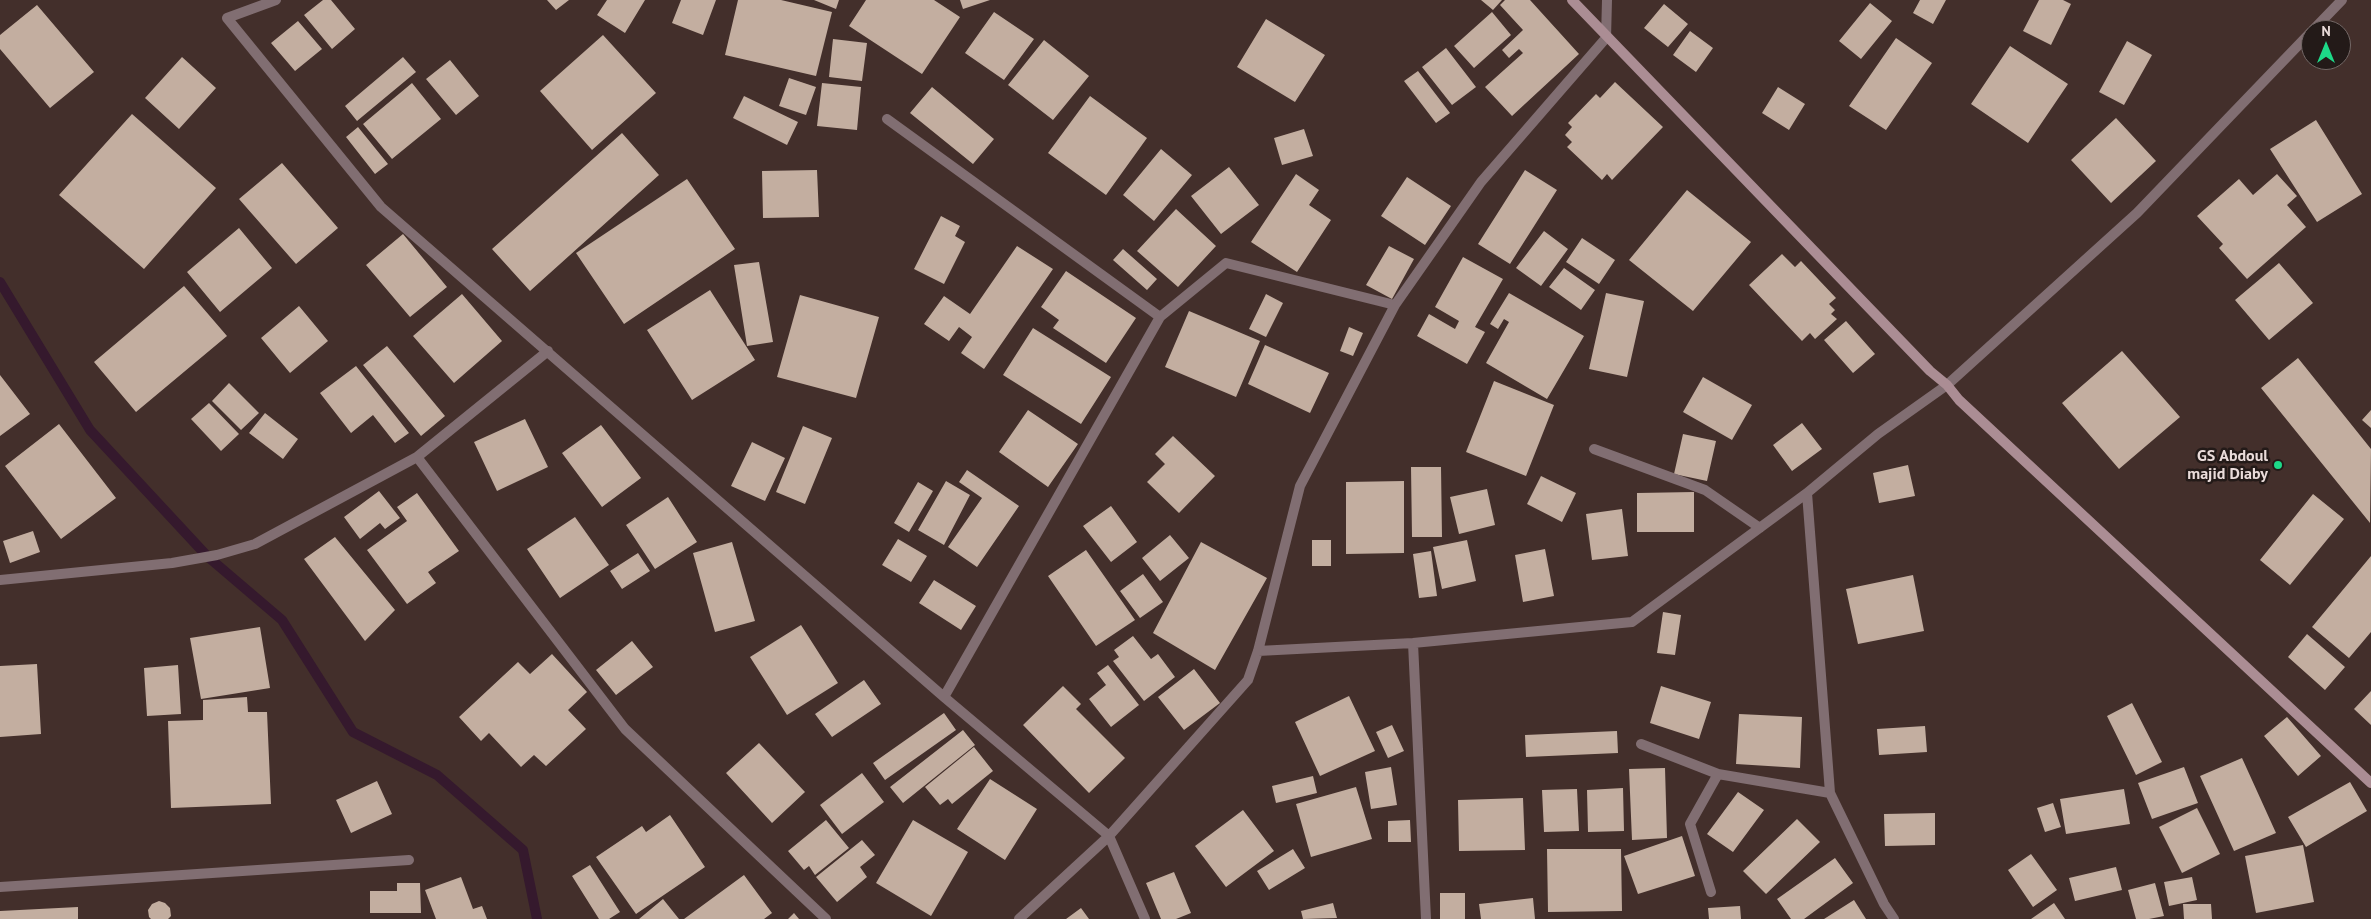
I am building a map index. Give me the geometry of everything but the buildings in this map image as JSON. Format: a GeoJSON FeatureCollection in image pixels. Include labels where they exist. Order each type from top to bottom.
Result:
{"type":"FeatureCollection","features":[{"type":"Feature","properties":{"kind":"street"},"geometry":{"type":"LineString","coordinates":[[276,0],[227,18],[382,207],[944,697],[1110,836],[1144,919]]}},
{"type":"Feature","properties":{"kind":"street"},"geometry":{"type":"LineString","coordinates":[[1572,0],[1606,38],[1973,414],[2371,783]]}},
{"type":"Feature","properties":{"kind":"street"},"geometry":{"type":"LineString","coordinates":[[1018,919],[1110,836],[1248,680],[1258,650],[1300,486],[1395,305],[1481,182],[1606,38],[1607,0]]}},
{"type":"Feature","properties":{"kind":"street"},"geometry":{"type":"LineString","coordinates":[[2323,20],[2342,0]]}},
{"type":"Feature","properties":{"kind":"street"},"geometry":{"type":"LineString","coordinates":[[1258,650],[1412,643],[1632,622],[1807,493],[1878,434],[1947,386],[2137,213],[2301,42]]}},
{"type":"Feature","properties":{"kind":"street"},"geometry":{"type":"LineString","coordinates":[[887,119],[1160,318]]}},
{"type":"Feature","properties":{"kind":"street"},"geometry":{"type":"LineString","coordinates":[[944,697],[1160,318],[1226,263],[1395,305]]}},
{"type":"Feature","properties":{"kind":"street"},"geometry":{"type":"LineString","coordinates":[[0,580],[172,563],[217,555],[255,544],[417,457],[548,351]]}},
{"type":"Feature","properties":{"kind":"street"},"geometry":{"type":"LineString","coordinates":[[1594,449],[1705,490],[1760,528]]}},
{"type":"Feature","properties":{"kind":"street"},"geometry":{"type":"LineString","coordinates":[[417,457],[625,728],[826,919]]}},
{"type":"Feature","properties":{"kind":"street"},"geometry":{"type":"LineString","coordinates":[[1807,493],[1830,793],[1884,904],[1894,919]]}},
{"type":"Feature","properties":{"kind":"street"},"geometry":{"type":"LineString","coordinates":[[1412,643],[1426,919]]}},
{"type":"Feature","properties":{"kind":"street"},"geometry":{"type":"LineString","coordinates":[[1641,744],[1718,774],[1830,793]]}},
{"type":"Feature","properties":{"kind":"street"},"geometry":{"type":"LineString","coordinates":[[1711,892],[1690,824],[1718,774]]}},
{"type":"Feature","properties":{"kind":"street"},"geometry":{"type":"LineString","coordinates":[[0,887],[410,860]]}},
{"type":"Feature","properties":{"kind":"waterway"},"geometry":{"type":"LineString","coordinates":[[0,282],[90,430],[207,556],[282,620],[353,732],[437,775],[523,850],[537,919]]}},
{"type":"Feature","properties":{"kind":"place","name":"GS Abdoul majid Diaby"},"geometry":{"type":"Point","coordinates":[2278,465]}}]}
